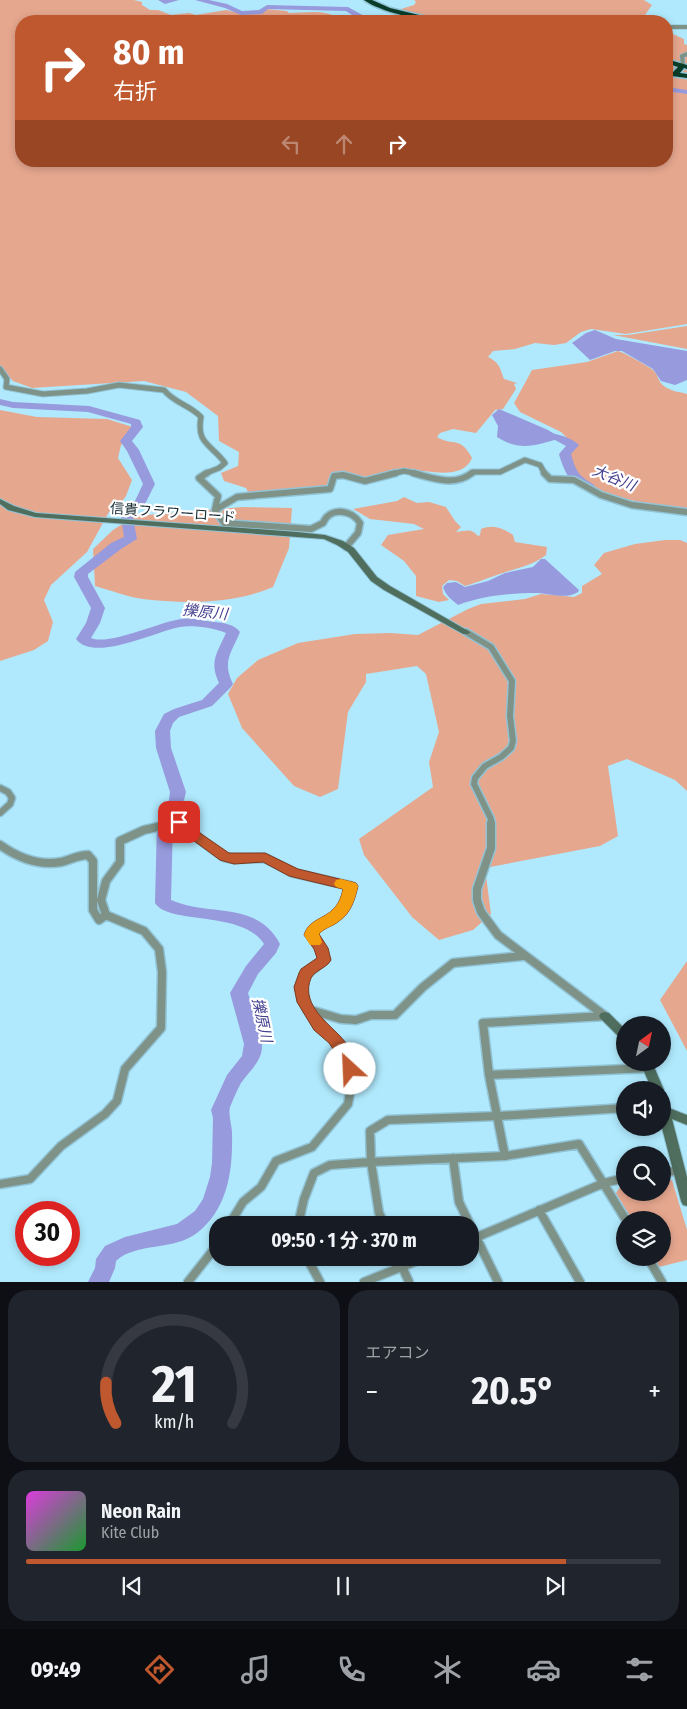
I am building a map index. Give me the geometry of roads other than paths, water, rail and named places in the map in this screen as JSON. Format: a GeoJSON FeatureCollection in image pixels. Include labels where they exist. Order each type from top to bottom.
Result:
{"type":"FeatureCollection","features":[{"type":"Feature","properties":{"kind":"highway"},"geometry":{"type":"LineString","coordinates":[[367,0],[388,9],[414,15]]}},
{"type":"Feature","properties":{"kind":"highway"},"geometry":{"type":"LineString","coordinates":[[685,66],[675,74],[687,76]]}},
{"type":"Feature","properties":{"kind":"street"},"geometry":{"type":"LineString","coordinates":[[673,27],[687,27]]}},
{"type":"Feature","properties":{"kind":"street"},"geometry":{"type":"LineString","coordinates":[[685,66],[682,56],[687,54]]}},
{"type":"Feature","properties":{"kind":"street"},"geometry":{"type":"LineString","coordinates":[[0,369],[8,378],[5,385],[9,388],[43,394],[87,391],[119,385],[164,390],[170,399],[198,412],[201,417],[198,435],[225,463],[199,478],[218,496],[215,510],[224,523],[311,529],[323,523],[325,518],[333,512],[345,512],[354,516],[360,523],[358,533],[346,547],[351,550],[366,570],[381,584],[491,647],[512,681],[510,716],[513,741],[511,748],[501,757],[485,766],[475,778],[474,784],[491,819],[492,831],[491,848],[477,889],[477,900],[488,924],[498,935],[523,956],[605,1016],[616,1027]]}},
{"type":"Feature","properties":{"kind":"street"},"geometry":{"type":"LineString","coordinates":[[215,510],[237,497],[330,489],[334,476],[338,475],[364,481],[404,471],[448,481],[459,481],[473,472],[500,472],[525,460],[540,465],[546,477],[550,480],[573,480],[601,495],[643,508],[687,512]]}},
{"type":"Feature","properties":{"kind":"street","name":"信貴フラワーロード"},"geometry":{"type":"LineString","coordinates":[[0,501],[11,508],[36,515],[317,536],[333,539],[346,547]]}},
{"type":"Feature","properties":{"kind":"street"},"geometry":{"type":"LineString","coordinates":[[0,788],[8,792],[12,798],[10,804],[0,813]]}},
{"type":"Feature","properties":{"kind":"street"},"geometry":{"type":"LineString","coordinates":[[0,1184],[30,1179],[61,1146],[105,1114],[117,1101],[125,1069],[161,1028],[162,972],[159,949],[144,931],[106,915],[101,900],[106,881],[120,862],[120,840],[154,828],[179,822],[190,823],[194,835],[224,857],[234,859],[265,858],[294,873],[351,886],[348,901],[334,918],[319,925],[312,932],[311,935],[321,948],[324,960],[306,973],[303,978],[302,987],[304,1002],[319,1026],[334,1039],[348,1058],[352,1080],[351,1097],[348,1104],[312,1147],[276,1160],[261,1187],[244,1202],[234,1216]]}},
{"type":"Feature","properties":{"kind":"street"},"geometry":{"type":"LineString","coordinates":[[0,845],[20,857],[45,863],[61,862],[78,856],[88,855],[93,861],[93,910],[99,920],[106,915]]}},
{"type":"Feature","properties":{"kind":"street"},"geometry":{"type":"LineString","coordinates":[[308,1009],[342,1019],[356,1020],[371,1015],[395,1014],[423,987],[453,963],[520,958],[523,956]]}},
{"type":"Feature","properties":{"kind":"street"},"geometry":{"type":"LineString","coordinates":[[505,1156],[499,1116],[489,1075],[483,1023],[605,1016]]}},
{"type":"Feature","properties":{"kind":"street"},"geometry":{"type":"LineString","coordinates":[[489,1075],[616,1067]]}},
{"type":"Feature","properties":{"kind":"street"},"geometry":{"type":"LineString","coordinates":[[381,1216],[371,1162],[370,1131],[388,1120],[499,1116],[616,1109]]}},
{"type":"Feature","properties":{"kind":"street"},"geometry":{"type":"LineString","coordinates":[[671,1112],[687,1120]]}},
{"type":"Feature","properties":{"kind":"street"},"geometry":{"type":"LineString","coordinates":[[670,1136],[687,1201]]}},
{"type":"Feature","properties":{"kind":"street"},"geometry":{"type":"LineString","coordinates":[[300,1216],[304,1199],[314,1173],[330,1165],[505,1156],[579,1144],[621,1211]]}},
{"type":"Feature","properties":{"kind":"street"},"geometry":{"type":"LineString","coordinates":[[453,1158],[460,1202],[465,1216]]}},
{"type":"Feature","properties":{"kind":"street"},"geometry":{"type":"LineString","coordinates":[[671,1171],[678,1170]]}},
{"type":"Feature","properties":{"kind":"street"},"geometry":{"type":"LineString","coordinates":[[479,1236],[604,1183],[616,1180]]}},
{"type":"Feature","properties":{"kind":"street"},"geometry":{"type":"LineString","coordinates":[[540,1210],[580,1282]]}},
{"type":"Feature","properties":{"kind":"street"},"geometry":{"type":"LineString","coordinates":[[479,1249],[498,1282]]}},
{"type":"Feature","properties":{"kind":"street"},"geometry":{"type":"LineString","coordinates":[[188,1282],[209,1255]]}},
{"type":"Feature","properties":{"kind":"street"},"geometry":{"type":"LineString","coordinates":[[311,1266],[320,1282]]}},
{"type":"Feature","properties":{"kind":"street"},"geometry":{"type":"LineString","coordinates":[[364,1282],[393,1266]]}},
{"type":"Feature","properties":{"kind":"street"},"geometry":{"type":"LineString","coordinates":[[402,1266],[409,1282]]}},
{"type":"Feature","properties":{"kind":"street"},"geometry":{"type":"LineString","coordinates":[[653,1266],[662,1282]]}},
{"type":"Feature","properties":{"kind":"water"},"geometry":{"type":"Polygon","coordinates":[[[595,330],[616,339],[687,351],[687,380],[675,385],[661,381],[653,369],[622,351],[615,351],[590,360],[572,343],[586,333],[595,330]]]}},
{"type":"Feature","properties":{"kind":"water"},"geometry":{"type":"Polygon","coordinates":[[[499,409],[548,430],[561,438],[529,446],[506,442],[497,437],[498,426],[492,415],[499,409]]]}},
{"type":"Feature","properties":{"kind":"water"},"geometry":{"type":"Polygon","coordinates":[[[541,559],[545,559],[579,590],[578,592],[568,596],[536,593],[506,594],[477,599],[458,605],[447,595],[443,587],[447,583],[456,582],[465,587],[488,581],[505,573],[533,567],[541,559]]]}},
{"type":"Feature","properties":{"kind":"waterway"},"geometry":{"type":"LineString","coordinates":[[162,0],[165,2],[175,0]]}},
{"type":"Feature","properties":{"kind":"waterway"},"geometry":{"type":"LineString","coordinates":[[199,0],[227,6],[241,13],[262,12],[267,7],[348,9],[358,15]]}},
{"type":"Feature","properties":{"kind":"waterway"},"geometry":{"type":"LineString","coordinates":[[673,90],[687,92]]}},
{"type":"Feature","properties":{"kind":"waterway","name":"擽原川"},"geometry":{"type":"LineString","coordinates":[[0,402],[13,405],[89,409],[136,422],[137,427],[126,441],[133,450],[149,484],[140,503],[126,511],[131,539],[116,546],[82,572],[81,577],[98,608],[93,623],[83,639],[89,643],[113,642],[181,623],[196,623],[228,629],[233,632],[220,663],[220,671],[226,684],[202,706],[174,714],[166,722],[163,731],[164,748],[178,792],[177,800],[165,823],[163,903],[172,907],[246,921],[262,930],[272,944],[252,970],[239,993],[253,1044],[251,1058],[233,1080],[220,1110],[222,1118],[222,1163],[216,1191],[210,1204],[202,1216],[190,1227],[178,1233],[125,1245],[116,1249],[106,1259],[105,1268],[98,1282]]}},
{"type":"Feature","properties":{"kind":"waterway","name":"大谷川"},"geometry":{"type":"LineString","coordinates":[[543,434],[559,438],[573,445],[565,454],[570,470],[578,480],[589,486]]}}]}
